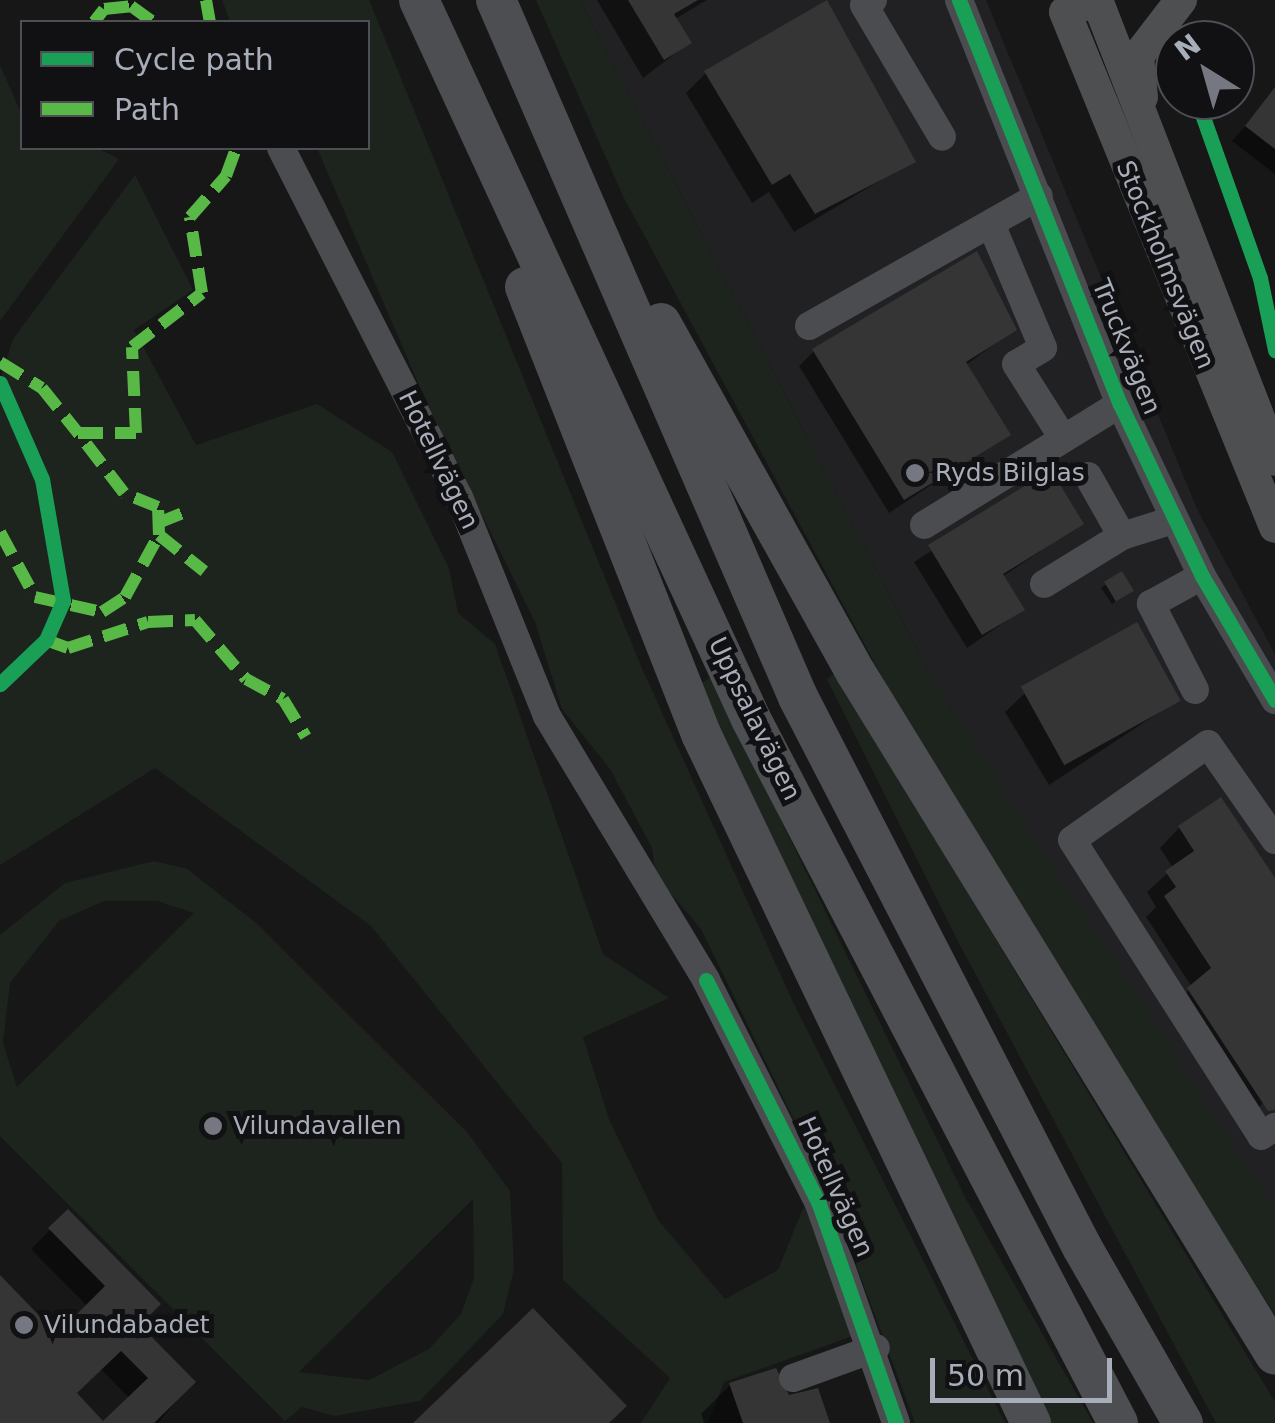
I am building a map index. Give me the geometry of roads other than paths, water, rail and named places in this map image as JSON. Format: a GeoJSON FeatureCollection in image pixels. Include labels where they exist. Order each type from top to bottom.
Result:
{"type":"FeatureCollection","features":[{"type":"Feature","properties":{"kind":"highway"},"geometry":{"type":"LineString","coordinates":[[411,0],[701,734],[1031,1423]]}},
{"type":"Feature","properties":{"kind":"highway","name":"Uppsalavägen"},"geometry":{"type":"LineString","coordinates":[[420,0],[751,719],[1118,1423]]}},
{"type":"Feature","properties":{"kind":"highway"},"geometry":{"type":"LineString","coordinates":[[500,0],[643,290],[856,673],[1275,1355]]}},
{"type":"Feature","properties":{"kind":"highway","name":"Uppsalavägen"},"geometry":{"type":"LineString","coordinates":[[500,0],[798,696],[1082,1247],[1183,1423]]}},
{"type":"Feature","properties":{"kind":"main road"},"geometry":{"type":"LineString","coordinates":[[1083,13],[1178,0]]}},
{"type":"Feature","properties":{"kind":"main road","name":"Stockholmsvägen"},"geometry":{"type":"LineString","coordinates":[[1163,184],[1138,56],[1178,0]]}},
{"type":"Feature","properties":{"kind":"main road","name":"Stockholmsvägen"},"geometry":{"type":"LineString","coordinates":[[1083,13],[1163,184],[1275,460]]}},
{"type":"Feature","properties":{"kind":"main road","name":"Stockholmsvägen"},"geometry":{"type":"LineString","coordinates":[[1083,13],[1275,527]]}},
{"type":"Feature","properties":{"kind":"street"},"geometry":{"type":"LineString","coordinates":[[872,0],[864,5],[942,137]]}},
{"type":"Feature","properties":{"kind":"street","name":"Truckvägen"},"geometry":{"type":"LineString","coordinates":[[959,0],[1120,404],[1202,576],[1275,700]]}},
{"type":"Feature","properties":{"kind":"street","name":"Hotellvägen"},"geometry":{"type":"LineString","coordinates":[[282,150],[460,497],[547,716],[706,980],[819,1204],[876,1348],[896,1423]]}},
{"type":"Feature","properties":{"kind":"street"},"geometry":{"type":"LineString","coordinates":[[809,326],[1039,196]]}},
{"type":"Feature","properties":{"kind":"street"},"geometry":{"type":"LineString","coordinates":[[990,224],[1042,348],[1016,364],[1061,436]]}},
{"type":"Feature","properties":{"kind":"street"},"geometry":{"type":"LineString","coordinates":[[924,525],[1061,436],[1120,404]]}},
{"type":"Feature","properties":{"kind":"street"},"geometry":{"type":"LineString","coordinates":[[1088,476],[1122,536]]}},
{"type":"Feature","properties":{"kind":"street"},"geometry":{"type":"LineString","coordinates":[[1044,584],[1122,536],[1173,520]]}},
{"type":"Feature","properties":{"kind":"street"},"geometry":{"type":"LineString","coordinates":[[1195,690],[1151,604],[1202,576]]}},
{"type":"Feature","properties":{"kind":"street"},"geometry":{"type":"LineString","coordinates":[[1275,840],[1208,744],[1072,840],[1261,1136],[1275,1127]]}},
{"type":"Feature","properties":{"kind":"street"},"geometry":{"type":"LineString","coordinates":[[794,1378],[876,1348]]}},
{"type":"Feature","properties":{"kind":"place","name":"Ryds Bilglas"},"geometry":{"type":"Point","coordinates":[915,473]}},
{"type":"Feature","properties":{"kind":"place","name":"Vilundavallen"},"geometry":{"type":"Point","coordinates":[213,1126]}},
{"type":"Feature","properties":{"kind":"place","name":"Vilundabadet"},"geometry":{"type":"Point","coordinates":[24,1325]}}]}
